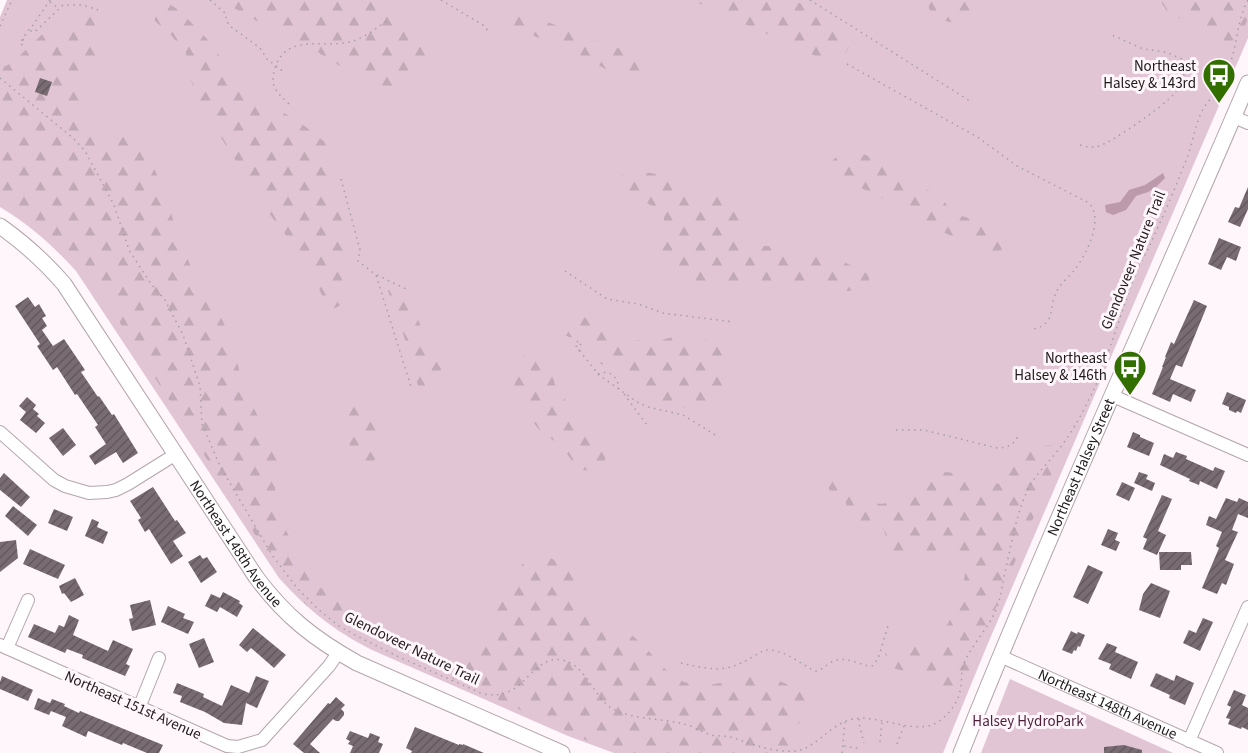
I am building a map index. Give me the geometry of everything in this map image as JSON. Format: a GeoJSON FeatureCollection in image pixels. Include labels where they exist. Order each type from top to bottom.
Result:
{"type":"FeatureCollection","features":[{"type":"Feature","properties":{"kind":"main road","name":"Northeast Halsey Street"},"geometry":{"type":"LineString","coordinates":[[961,753],[1000,656],[1113,396],[1241,120],[1248,83]]}},
{"type":"Feature","properties":{"kind":"main road","name":"Northeast 148th Avenue"},"geometry":{"type":"LineString","coordinates":[[0,226],[40,258],[64,284],[255,577],[298,624],[338,653],[557,752]]}},
{"type":"Feature","properties":{"kind":"street"},"geometry":{"type":"LineString","coordinates":[[1113,396],[1248,455]]}},
{"type":"Feature","properties":{"kind":"street"},"geometry":{"type":"LineString","coordinates":[[0,432],[54,480],[89,493],[116,490],[176,454]]}},
{"type":"Feature","properties":{"kind":"street"},"geometry":{"type":"LineString","coordinates":[[3,647],[28,600]]}},
{"type":"Feature","properties":{"kind":"street"},"geometry":{"type":"LineString","coordinates":[[1189,741],[1248,607]]}},
{"type":"Feature","properties":{"kind":"street","name":"Northeast 151st Avenue"},"geometry":{"type":"LineString","coordinates":[[3,647],[227,746],[238,747],[262,740],[338,653]]}},
{"type":"Feature","properties":{"kind":"street","name":"Northeast 148th Avenue"},"geometry":{"type":"LineString","coordinates":[[1000,656],[1217,753]]}},
{"type":"Feature","properties":{"kind":"street"},"geometry":{"type":"LineString","coordinates":[[139,708],[159,658]]}},
{"type":"Feature","properties":{"kind":"path"},"geometry":{"type":"LineString","coordinates":[[0,26],[12,0]]}},
{"type":"Feature","properties":{"kind":"path"},"geometry":{"type":"LineString","coordinates":[[210,0],[226,14],[226,20],[230,26],[260,48],[267,59],[285,73]]}},
{"type":"Feature","properties":{"kind":"path"},"geometry":{"type":"LineString","coordinates":[[810,0],[970,101]]}},
{"type":"Feature","properties":{"kind":"path","name":"Glendoveer Nature Trail"},"geometry":{"type":"LineString","coordinates":[[0,78],[73,138],[85,151],[114,205],[129,250],[151,284],[165,300],[183,335],[200,386],[202,424],[220,466],[272,555],[297,588],[319,610],[339,626],[397,656],[483,694],[496,696],[508,693],[544,663],[562,660],[578,669],[603,701],[612,708],[638,717],[686,724],[708,734],[732,738],[768,750],[794,752],[802,750],[845,722],[859,718],[923,726],[935,724],[955,704],[960,690],[963,665],[996,611],[1015,528],[1025,496],[1032,482],[1066,441],[1094,389],[1138,268],[1149,249],[1186,160],[1201,112],[1220,86],[1233,57],[1241,13],[1248,0]]}},
{"type":"Feature","properties":{"kind":"path"},"geometry":{"type":"LineString","coordinates":[[23,39],[50,1],[58,8]]}},
{"type":"Feature","properties":{"kind":"path"},"geometry":{"type":"LineString","coordinates":[[441,1],[483,25],[490,33]]}},
{"type":"Feature","properties":{"kind":"path"},"geometry":{"type":"LineString","coordinates":[[31,28],[33,32],[38,30],[63,5],[82,5],[98,10]]}},
{"type":"Feature","properties":{"kind":"path"},"geometry":{"type":"LineString","coordinates":[[289,104],[275,90],[274,70],[284,53],[297,45],[345,43],[355,40],[389,19]]}},
{"type":"Feature","properties":{"kind":"path"},"geometry":{"type":"LineString","coordinates":[[1080,145],[1094,147],[1107,143],[1167,101],[1176,92],[1185,70],[1184,60],[1175,55],[1143,49],[1112,35]]}},
{"type":"Feature","properties":{"kind":"path"},"geometry":{"type":"LineString","coordinates":[[847,64],[979,138],[1017,166],[1089,203],[1092,207],[1094,230],[1084,255],[1056,293],[1048,321],[1043,326],[1033,329]]}},
{"type":"Feature","properties":{"kind":"path"},"geometry":{"type":"LineString","coordinates":[[341,179],[360,250],[358,261],[376,275],[406,289]]}},
{"type":"Feature","properties":{"kind":"path"},"geometry":{"type":"LineString","coordinates":[[565,271],[608,299],[638,304],[663,313],[734,322]]}},
{"type":"Feature","properties":{"kind":"path"},"geometry":{"type":"LineString","coordinates":[[376,275],[412,390]]}},
{"type":"Feature","properties":{"kind":"path"},"geometry":{"type":"LineString","coordinates":[[579,351],[598,374],[619,390],[642,404],[689,418],[717,436]]}},
{"type":"Feature","properties":{"kind":"path"},"geometry":{"type":"LineString","coordinates":[[598,374],[605,372],[611,374],[617,380],[619,390]]}},
{"type":"Feature","properties":{"kind":"path"},"geometry":{"type":"LineString","coordinates":[[623,392],[647,425]]}},
{"type":"Feature","properties":{"kind":"path"},"geometry":{"type":"LineString","coordinates":[[896,430],[924,430],[997,448],[1009,446],[1018,436]]}},
{"type":"Feature","properties":{"kind":"path"},"geometry":{"type":"LineString","coordinates":[[681,663],[722,669],[735,666],[759,653],[770,650],[791,657],[815,671],[841,659],[872,666],[878,659],[888,626]]}},
{"type":"Feature","properties":{"kind":"path"},"geometry":{"type":"LineString","coordinates":[[859,718],[864,743]]}},
{"type":"Feature","properties":{"kind":"path"},"geometry":{"type":"LineString","coordinates":[[842,753],[845,722]]}},
{"type":"Feature","properties":{"kind":"path"},"geometry":{"type":"LineString","coordinates":[[880,742],[882,722]]}},
{"type":"Feature","properties":{"kind":"path"},"geometry":{"type":"LineString","coordinates":[[897,744],[904,725]]}},
{"type":"Feature","properties":{"kind":"path"},"geometry":{"type":"LineString","coordinates":[[843,746],[861,748]]}},
{"type":"Feature","properties":{"kind":"green space"},"geometry":{"type":"Polygon","coordinates":[[[7,0],[1248,0],[1248,38],[943,753],[614,753],[568,736],[372,650],[345,635],[322,618],[300,600],[279,578],[76,271],[40,236],[0,207],[0,17],[7,0]]]}},
{"type":"Feature","properties":{"kind":"green space"},"geometry":{"type":"Polygon","coordinates":[[[220,0],[393,0],[393,10],[397,17],[417,26],[424,33],[429,43],[429,54],[426,59],[415,64],[410,77],[397,92],[392,92],[364,75],[348,71],[310,46],[276,32],[220,0]]]}},
{"type":"Feature","properties":{"kind":"green space"},"geometry":{"type":"Polygon","coordinates":[[[692,0],[793,0],[806,6],[848,37],[850,44],[846,53],[840,57],[822,59],[692,0]]]}},
{"type":"Feature","properties":{"kind":"green space"},"geometry":{"type":"Polygon","coordinates":[[[928,0],[977,0],[982,11],[974,23],[954,23],[932,14],[928,0]]]}},
{"type":"Feature","properties":{"kind":"green space"},"geometry":{"type":"Polygon","coordinates":[[[1160,0],[1248,0],[1248,18],[1234,51],[1226,50],[1223,42],[1214,34],[1168,13],[1160,0]]]}},
{"type":"Feature","properties":{"kind":"green space"},"geometry":{"type":"Polygon","coordinates":[[[164,3],[179,10],[207,39],[227,66],[267,104],[297,120],[326,143],[333,168],[331,192],[352,241],[344,268],[344,300],[339,306],[331,309],[328,307],[296,248],[268,212],[203,109],[188,73],[186,53],[155,21],[156,9],[164,3]]]}},
{"type":"Feature","properties":{"kind":"green space"},"geometry":{"type":"Polygon","coordinates":[[[513,15],[527,15],[639,56],[644,65],[644,72],[639,78],[629,82],[580,55],[514,30],[511,22],[513,15]]]}},
{"type":"Feature","properties":{"kind":"green space"},"geometry":{"type":"Polygon","coordinates":[[[88,16],[97,17],[101,29],[99,49],[83,71],[80,80],[87,128],[95,139],[102,141],[129,137],[137,138],[144,144],[165,194],[181,245],[199,284],[218,311],[234,345],[242,385],[266,432],[278,444],[280,459],[275,473],[275,501],[283,525],[316,586],[339,591],[347,600],[352,618],[346,634],[307,606],[282,577],[92,279],[38,224],[0,200],[0,64],[6,66],[14,61],[50,27],[74,32],[88,16]]]}},
{"type":"Feature","properties":{"kind":"green space"},"geometry":{"type":"Polygon","coordinates":[[[859,152],[870,157],[942,198],[951,212],[988,226],[997,232],[1002,238],[1003,246],[998,255],[989,257],[908,210],[846,181],[835,173],[830,163],[839,154],[859,152]]]}},
{"type":"Feature","properties":{"kind":"green space"},"geometry":{"type":"Polygon","coordinates":[[[632,170],[668,176],[686,194],[704,191],[721,198],[737,211],[746,238],[754,245],[771,246],[800,257],[837,259],[866,273],[869,277],[869,284],[862,290],[846,291],[808,281],[786,288],[753,281],[722,283],[676,279],[664,267],[657,253],[656,242],[664,217],[659,210],[619,185],[621,177],[632,170]]]}},
{"type":"Feature","properties":{"kind":"green space"},"geometry":{"type":"Polygon","coordinates":[[[390,287],[397,289],[409,300],[440,363],[441,372],[438,381],[428,389],[419,389],[401,326],[388,291],[390,287]]]}},
{"type":"Feature","properties":{"kind":"green space"},"geometry":{"type":"Polygon","coordinates":[[[581,317],[586,318],[618,341],[656,342],[672,337],[689,344],[710,340],[725,344],[728,363],[722,392],[709,406],[699,409],[660,404],[645,398],[637,392],[621,371],[596,361],[584,339],[565,335],[570,323],[581,317]]]}},
{"type":"Feature","properties":{"kind":"green space"},"geometry":{"type":"Polygon","coordinates":[[[526,353],[539,357],[551,369],[555,385],[569,405],[580,417],[588,431],[608,448],[604,462],[598,468],[589,471],[577,466],[562,447],[537,427],[522,407],[514,384],[514,372],[518,360],[526,353]]]}},
{"type":"Feature","properties":{"kind":"green space"},"geometry":{"type":"Polygon","coordinates":[[[361,403],[370,406],[377,413],[383,432],[379,453],[366,467],[354,460],[350,450],[349,415],[355,406],[361,403]]]}},
{"type":"Feature","properties":{"kind":"green space"},"geometry":{"type":"Polygon","coordinates":[[[1047,445],[1059,446],[1062,449],[961,691],[890,665],[885,656],[886,648],[891,645],[923,646],[938,640],[959,597],[965,567],[959,559],[947,554],[919,555],[901,559],[894,557],[888,549],[883,529],[875,523],[869,527],[868,534],[860,542],[849,524],[846,503],[831,492],[827,485],[828,480],[832,475],[846,478],[864,498],[878,504],[886,503],[903,494],[919,478],[933,473],[949,472],[986,483],[1001,483],[1017,458],[1047,445]]]}},
{"type":"Feature","properties":{"kind":"green space"},"geometry":{"type":"Polygon","coordinates":[[[539,554],[561,563],[571,571],[579,603],[585,614],[616,626],[631,635],[670,673],[684,682],[708,685],[750,673],[775,679],[803,695],[811,707],[807,716],[790,735],[793,753],[623,753],[592,743],[447,676],[479,651],[489,635],[499,603],[510,582],[526,560],[539,554]]]}},
{"type":"Feature","properties":{"kind":"green space","name":"Halsey HydroPark"},"geometry":{"type":"Polygon","coordinates":[[[1010,679],[1173,753],[981,753],[1010,679]]]}},
{"type":"Feature","properties":{"kind":"shaded area"},"geometry":{"type":"Polygon","coordinates":[[[1163,173],[1165,178],[1156,187],[1136,196],[1126,210],[1113,215],[1106,212],[1105,205],[1120,202],[1129,190],[1145,185],[1163,173]]]}},
{"type":"Feature","properties":{"kind":"building"},"geometry":{"type":"Polygon","coordinates":[[[40,78],[52,82],[47,96],[35,92],[40,78]]]}},
{"type":"Feature","properties":{"kind":"building"},"geometry":{"type":"Polygon","coordinates":[[[1248,187],[1248,209],[1240,227],[1228,222],[1235,207],[1239,208],[1248,187]]]}},
{"type":"Feature","properties":{"kind":"building"},"geometry":{"type":"Polygon","coordinates":[[[1219,238],[1241,247],[1236,261],[1227,257],[1221,270],[1208,264],[1219,238]]]}},
{"type":"Feature","properties":{"kind":"building"},"geometry":{"type":"Polygon","coordinates":[[[28,297],[35,307],[39,304],[46,316],[42,318],[47,326],[42,330],[53,346],[64,339],[85,370],[81,372],[112,415],[114,414],[138,453],[123,463],[116,452],[95,465],[89,456],[106,444],[95,427],[98,425],[57,367],[53,370],[37,346],[40,344],[15,306],[28,297]]]}},
{"type":"Feature","properties":{"kind":"building"},"geometry":{"type":"Polygon","coordinates":[[[1194,300],[1207,306],[1182,367],[1176,365],[1170,379],[1196,390],[1191,402],[1173,394],[1170,402],[1152,394],[1171,342],[1174,344],[1194,300]]]}},
{"type":"Feature","properties":{"kind":"building"},"geometry":{"type":"Polygon","coordinates":[[[1227,392],[1246,400],[1241,413],[1229,410],[1229,407],[1222,404],[1227,392]]]}},
{"type":"Feature","properties":{"kind":"building"},"geometry":{"type":"Polygon","coordinates":[[[27,397],[36,405],[33,409],[45,423],[36,433],[20,420],[26,412],[19,406],[27,397]]]}},
{"type":"Feature","properties":{"kind":"building"},"geometry":{"type":"Polygon","coordinates":[[[63,428],[76,445],[63,456],[49,438],[63,428]]]}},
{"type":"Feature","properties":{"kind":"building"},"geometry":{"type":"Polygon","coordinates":[[[1133,432],[1154,443],[1149,456],[1127,447],[1133,432]]]}},
{"type":"Feature","properties":{"kind":"building"},"geometry":{"type":"Polygon","coordinates":[[[1176,452],[1213,471],[1215,467],[1225,471],[1217,489],[1200,481],[1199,485],[1189,481],[1190,479],[1160,465],[1164,454],[1173,458],[1176,452]]]}},
{"type":"Feature","properties":{"kind":"building"},"geometry":{"type":"Polygon","coordinates":[[[1139,472],[1148,475],[1146,479],[1155,483],[1152,491],[1134,483],[1139,472]]]}},
{"type":"Feature","properties":{"kind":"building"},"geometry":{"type":"Polygon","coordinates":[[[4,473],[30,497],[21,507],[0,490],[0,478],[4,473]]]}},
{"type":"Feature","properties":{"kind":"building"},"geometry":{"type":"Polygon","coordinates":[[[1122,482],[1135,488],[1129,501],[1116,495],[1122,482]]]}},
{"type":"Feature","properties":{"kind":"building"},"geometry":{"type":"Polygon","coordinates":[[[153,487],[175,521],[177,520],[186,533],[173,541],[183,556],[171,564],[149,529],[145,532],[138,520],[141,518],[130,501],[153,487]]]}},
{"type":"Feature","properties":{"kind":"building"},"geometry":{"type":"Polygon","coordinates":[[[1162,495],[1172,499],[1158,531],[1166,535],[1157,555],[1143,549],[1147,539],[1143,537],[1162,495]]]}},
{"type":"Feature","properties":{"kind":"building"},"geometry":{"type":"Polygon","coordinates":[[[1226,498],[1237,502],[1239,498],[1248,502],[1248,518],[1238,514],[1232,530],[1238,532],[1225,560],[1234,564],[1226,585],[1222,583],[1217,594],[1202,588],[1219,548],[1216,546],[1222,532],[1206,525],[1209,516],[1216,519],[1226,498]]]}},
{"type":"Feature","properties":{"kind":"building"},"geometry":{"type":"Polygon","coordinates":[[[13,506],[37,525],[28,536],[5,516],[13,506]]]}},
{"type":"Feature","properties":{"kind":"building"},"geometry":{"type":"Polygon","coordinates":[[[54,509],[73,517],[67,531],[48,523],[54,509]]]}},
{"type":"Feature","properties":{"kind":"building"},"geometry":{"type":"Polygon","coordinates":[[[92,519],[99,522],[97,527],[108,532],[103,544],[85,536],[92,519]]]}},
{"type":"Feature","properties":{"kind":"building"},"geometry":{"type":"Polygon","coordinates":[[[1108,529],[1118,533],[1115,540],[1120,542],[1116,551],[1101,545],[1108,529]]]}},
{"type":"Feature","properties":{"kind":"building"},"geometry":{"type":"Polygon","coordinates":[[[16,540],[18,558],[0,572],[0,542],[16,540]]]}},
{"type":"Feature","properties":{"kind":"building"},"geometry":{"type":"Polygon","coordinates":[[[30,549],[65,565],[58,579],[23,564],[30,549]]]}},
{"type":"Feature","properties":{"kind":"building"},"geometry":{"type":"Polygon","coordinates":[[[1159,552],[1191,552],[1192,565],[1181,565],[1181,570],[1160,570],[1159,552]]]}},
{"type":"Feature","properties":{"kind":"building"},"geometry":{"type":"Polygon","coordinates":[[[200,555],[203,559],[207,557],[217,572],[201,583],[188,562],[200,555]]]}},
{"type":"Feature","properties":{"kind":"building"},"geometry":{"type":"Polygon","coordinates":[[[1088,565],[1103,572],[1088,604],[1073,597],[1088,565]]]}},
{"type":"Feature","properties":{"kind":"building"},"geometry":{"type":"Polygon","coordinates":[[[75,578],[84,595],[71,602],[64,593],[62,594],[59,586],[75,578]]]}},
{"type":"Feature","properties":{"kind":"building"},"geometry":{"type":"Polygon","coordinates":[[[1151,583],[1170,591],[1160,618],[1139,610],[1143,594],[1151,583]]]}},
{"type":"Feature","properties":{"kind":"building"},"geometry":{"type":"Polygon","coordinates":[[[223,592],[240,601],[239,603],[243,606],[237,617],[220,607],[217,612],[205,606],[211,594],[220,598],[223,592]]]}},
{"type":"Feature","properties":{"kind":"building"},"geometry":{"type":"Polygon","coordinates":[[[150,600],[156,625],[132,631],[129,619],[133,618],[130,605],[150,600]]]}},
{"type":"Feature","properties":{"kind":"building"},"geometry":{"type":"Polygon","coordinates":[[[168,606],[185,614],[183,618],[194,622],[188,634],[161,622],[168,606]]]}},
{"type":"Feature","properties":{"kind":"building"},"geometry":{"type":"Polygon","coordinates":[[[69,615],[79,620],[73,635],[108,651],[113,640],[133,649],[126,664],[130,666],[125,676],[82,658],[83,655],[67,649],[65,653],[28,637],[34,624],[55,633],[59,625],[64,627],[69,615]]]}},
{"type":"Feature","properties":{"kind":"building"},"geometry":{"type":"Polygon","coordinates":[[[1203,618],[1213,622],[1200,651],[1183,643],[1189,630],[1196,633],[1203,618]]]}},
{"type":"Feature","properties":{"kind":"building"},"geometry":{"type":"Polygon","coordinates":[[[253,628],[286,655],[274,668],[251,648],[247,652],[239,645],[253,628]]]}},
{"type":"Feature","properties":{"kind":"building"},"geometry":{"type":"Polygon","coordinates":[[[1071,631],[1085,635],[1080,647],[1078,646],[1072,654],[1062,650],[1071,631]]]}},
{"type":"Feature","properties":{"kind":"building"},"geometry":{"type":"Polygon","coordinates":[[[204,638],[214,662],[199,668],[189,644],[204,638]]]}},
{"type":"Feature","properties":{"kind":"building"},"geometry":{"type":"Polygon","coordinates":[[[1107,643],[1117,647],[1115,652],[1138,662],[1131,679],[1109,669],[1111,664],[1098,659],[1107,643]]]}},
{"type":"Feature","properties":{"kind":"building"},"geometry":{"type":"Polygon","coordinates":[[[1156,673],[1174,681],[1176,675],[1194,683],[1185,705],[1150,686],[1156,673]]]}},
{"type":"Feature","properties":{"kind":"building"},"geometry":{"type":"Polygon","coordinates":[[[2,676],[33,690],[28,701],[0,689],[2,676]]]}},
{"type":"Feature","properties":{"kind":"building"},"geometry":{"type":"Polygon","coordinates":[[[256,676],[269,681],[257,708],[246,703],[242,725],[224,723],[180,702],[182,696],[173,693],[177,683],[204,694],[203,697],[222,706],[231,685],[249,693],[256,676]]]}},
{"type":"Feature","properties":{"kind":"building"},"geometry":{"type":"Polygon","coordinates":[[[1234,690],[1246,695],[1242,705],[1248,708],[1248,730],[1228,724],[1230,719],[1226,718],[1231,707],[1227,705],[1234,690]]]}},
{"type":"Feature","properties":{"kind":"building"},"geometry":{"type":"Polygon","coordinates":[[[336,697],[345,705],[341,709],[344,715],[339,721],[333,719],[310,744],[320,753],[304,753],[293,744],[328,703],[330,704],[336,697]]]}},
{"type":"Feature","properties":{"kind":"building"},"geometry":{"type":"Polygon","coordinates":[[[38,698],[50,703],[52,699],[79,713],[80,711],[163,745],[159,753],[147,753],[88,731],[86,737],[62,726],[66,717],[51,711],[49,715],[34,709],[38,698]]]}},
{"type":"Feature","properties":{"kind":"building"},"geometry":{"type":"Polygon","coordinates":[[[415,727],[484,753],[411,753],[412,751],[406,748],[415,727]]]}},
{"type":"Feature","properties":{"kind":"building"},"geometry":{"type":"Polygon","coordinates":[[[350,731],[368,738],[370,733],[380,737],[378,742],[383,744],[379,753],[350,753],[353,746],[348,744],[350,741],[346,739],[350,731]]]}},
{"type":"Feature","properties":{"kind":"building"},"geometry":{"type":"Polygon","coordinates":[[[1124,745],[1142,750],[1142,753],[1104,753],[1104,747],[1124,745]]]}},
{"type":"Feature","properties":{"kind":"place","name":"Northeast Halsey & 143rd"},"geometry":{"type":"Point","coordinates":[1219,104]}},
{"type":"Feature","properties":{"kind":"place","name":"Northeast Halsey & 146th"},"geometry":{"type":"Point","coordinates":[1130,396]}}]}
